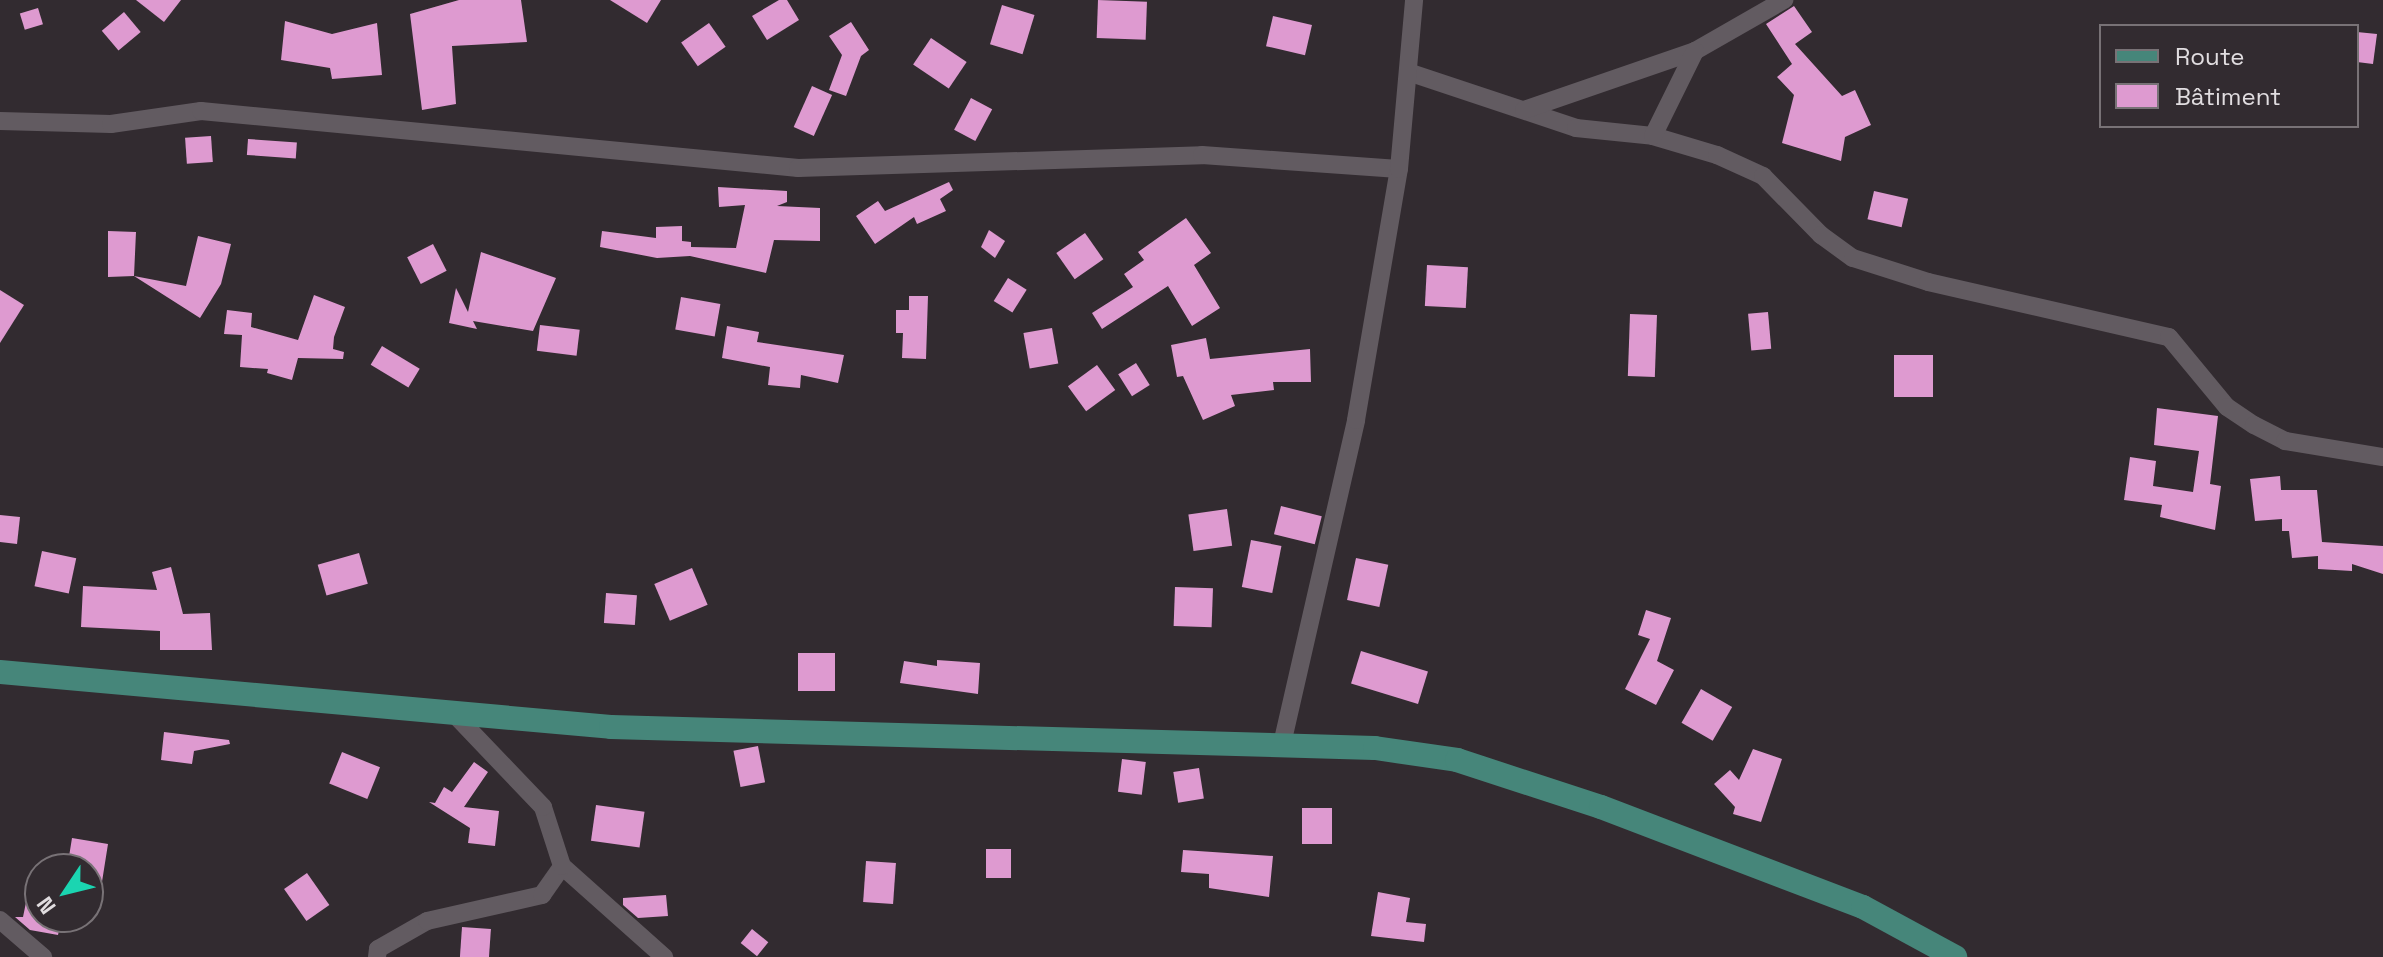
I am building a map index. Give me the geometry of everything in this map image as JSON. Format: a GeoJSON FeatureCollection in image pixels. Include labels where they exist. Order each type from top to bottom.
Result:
{"type":"FeatureCollection","features":[{"type":"Feature","properties":{"kind":"main road"},"geometry":{"type":"LineString","coordinates":[[0,672],[456,716],[611,727],[1375,748],[1457,760],[1601,807],[1863,907],[1955,957]]}},
{"type":"Feature","properties":{"kind":"street"},"geometry":{"type":"LineString","coordinates":[[1282,744],[1356,420],[1399,169],[1414,0]]}},
{"type":"Feature","properties":{"kind":"street"},"geometry":{"type":"LineString","coordinates":[[1524,110],[1695,51],[1784,0]]}},
{"type":"Feature","properties":{"kind":"street"},"geometry":{"type":"LineString","coordinates":[[1653,136],[1695,51]]}},
{"type":"Feature","properties":{"kind":"street"},"geometry":{"type":"LineString","coordinates":[[1408,72],[1576,128],[1653,136],[1717,155],[1763,176],[1821,235],[1853,258],[1928,282],[2169,337],[2227,407],[2254,425],[2285,441],[2383,457]]}},
{"type":"Feature","properties":{"kind":"street"},"geometry":{"type":"LineString","coordinates":[[0,121],[111,124],[201,111],[798,168],[1202,155],[1399,169]]}},
{"type":"Feature","properties":{"kind":"street"},"geometry":{"type":"LineString","coordinates":[[456,716],[543,807],[562,866],[664,957]]}},
{"type":"Feature","properties":{"kind":"street"},"geometry":{"type":"LineString","coordinates":[[377,957],[378,949],[427,921],[542,895],[562,866]]}},
{"type":"Feature","properties":{"kind":"street"},"geometry":{"type":"LineString","coordinates":[[0,920],[43,957]]}},
{"type":"Feature","properties":{"kind":"building"},"geometry":{"type":"Polygon","coordinates":[[[136,0],[181,0],[164,22],[136,0]]]}},
{"type":"Feature","properties":{"kind":"building"},"geometry":{"type":"Polygon","coordinates":[[[459,0],[521,0],[527,42],[452,46],[456,104],[422,110],[410,14],[459,0]]]}},
{"type":"Feature","properties":{"kind":"building"},"geometry":{"type":"Polygon","coordinates":[[[610,0],[661,0],[647,23],[610,0]]]}},
{"type":"Feature","properties":{"kind":"building"},"geometry":{"type":"Polygon","coordinates":[[[779,0],[787,0],[799,20],[767,40],[752,16],[779,0]]]}},
{"type":"Feature","properties":{"kind":"building"},"geometry":{"type":"Polygon","coordinates":[[[1098,0],[1147,2],[1146,40],[1097,38],[1098,0]]]}},
{"type":"Feature","properties":{"kind":"building"},"geometry":{"type":"Polygon","coordinates":[[[1002,5],[1035,15],[1023,54],[990,44],[1002,5]]]}},
{"type":"Feature","properties":{"kind":"building"},"geometry":{"type":"Polygon","coordinates":[[[1794,6],[1812,32],[1795,44],[1842,96],[1855,90],[1871,125],[1845,137],[1841,161],[1782,143],[1794,95],[1777,77],[1792,64],[1766,24],[1794,6]]]}},
{"type":"Feature","properties":{"kind":"building"},"geometry":{"type":"Polygon","coordinates":[[[38,8],[43,24],[25,30],[20,14],[38,8]]]}},
{"type":"Feature","properties":{"kind":"building"},"geometry":{"type":"Polygon","coordinates":[[[124,12],[141,32],[118,51],[102,31],[124,12]]]}},
{"type":"Feature","properties":{"kind":"building"},"geometry":{"type":"Polygon","coordinates":[[[1273,16],[1312,25],[1305,55],[1266,46],[1273,16]]]}},
{"type":"Feature","properties":{"kind":"building"},"geometry":{"type":"Polygon","coordinates":[[[285,21],[332,34],[377,23],[382,75],[332,79],[330,68],[281,60],[285,21]]]}},
{"type":"Feature","properties":{"kind":"building"},"geometry":{"type":"Polygon","coordinates":[[[851,22],[869,50],[861,56],[846,96],[829,90],[842,55],[829,36],[851,22]]]}},
{"type":"Feature","properties":{"kind":"building"},"geometry":{"type":"Polygon","coordinates":[[[709,23],[726,47],[698,66],[681,43],[709,23]]]}},
{"type":"Feature","properties":{"kind":"building"},"geometry":{"type":"Polygon","coordinates":[[[2359,32],[2377,34],[2373,64],[2359,62],[2359,32]]]}},
{"type":"Feature","properties":{"kind":"building"},"geometry":{"type":"Polygon","coordinates":[[[931,38],[967,62],[949,89],[913,65],[931,38]]]}},
{"type":"Feature","properties":{"kind":"building"},"geometry":{"type":"Polygon","coordinates":[[[812,86],[832,95],[814,136],[794,127],[812,86]]]}},
{"type":"Feature","properties":{"kind":"building"},"geometry":{"type":"Polygon","coordinates":[[[971,98],[992,109],[975,141],[954,130],[971,98]]]}},
{"type":"Feature","properties":{"kind":"building"},"geometry":{"type":"Polygon","coordinates":[[[211,136],[213,162],[187,164],[185,138],[211,136]]]}},
{"type":"Feature","properties":{"kind":"building"},"geometry":{"type":"Polygon","coordinates":[[[248,139],[297,142],[296,158],[247,155],[248,139]]]}},
{"type":"Feature","properties":{"kind":"building"},"geometry":{"type":"Polygon","coordinates":[[[949,182],[953,190],[940,199],[946,211],[917,224],[914,217],[875,244],[856,216],[878,201],[885,211],[949,182]]]}},
{"type":"Feature","properties":{"kind":"building"},"geometry":{"type":"Polygon","coordinates":[[[718,187],[787,191],[787,202],[777,206],[820,208],[820,241],[774,240],[766,273],[690,256],[657,258],[600,247],[602,231],[656,238],[656,227],[682,226],[682,241],[691,242],[691,247],[736,248],[745,205],[719,207],[718,187]]]}},
{"type":"Feature","properties":{"kind":"building"},"geometry":{"type":"Polygon","coordinates":[[[1874,191],[1908,199],[1902,227],[1867,219],[1874,191]]]}},
{"type":"Feature","properties":{"kind":"building"},"geometry":{"type":"Polygon","coordinates":[[[1186,218],[1211,253],[1194,265],[1220,308],[1192,326],[1168,286],[1102,329],[1092,313],[1133,287],[1124,274],[1144,260],[1138,252],[1186,218]]]}},
{"type":"Feature","properties":{"kind":"building"},"geometry":{"type":"Polygon","coordinates":[[[989,230],[1005,241],[995,258],[981,247],[989,230]]]}},
{"type":"Feature","properties":{"kind":"building"},"geometry":{"type":"Polygon","coordinates":[[[108,231],[136,232],[134,276],[108,277],[108,231]]]}},
{"type":"Feature","properties":{"kind":"building"},"geometry":{"type":"Polygon","coordinates":[[[1085,233],[1103,259],[1075,279],[1056,253],[1085,233]]]}},
{"type":"Feature","properties":{"kind":"building"},"geometry":{"type":"Polygon","coordinates":[[[198,236],[231,244],[221,284],[200,318],[134,276],[186,286],[198,236]]]}},
{"type":"Feature","properties":{"kind":"building"},"geometry":{"type":"Polygon","coordinates":[[[433,244],[447,271],[421,284],[407,257],[433,244]]]}},
{"type":"Feature","properties":{"kind":"building"},"geometry":{"type":"Polygon","coordinates":[[[481,252],[556,278],[533,331],[473,321],[477,329],[449,323],[456,288],[468,312],[481,252]]]}},
{"type":"Feature","properties":{"kind":"building"},"geometry":{"type":"Polygon","coordinates":[[[1427,265],[1468,267],[1466,308],[1425,306],[1427,265]]]}},
{"type":"Feature","properties":{"kind":"building"},"geometry":{"type":"Polygon","coordinates":[[[1008,278],[1027,290],[1012,313],[994,301],[1008,278]]]}},
{"type":"Feature","properties":{"kind":"building"},"geometry":{"type":"Polygon","coordinates":[[[0,290],[24,305],[0,343],[0,290]]]}},
{"type":"Feature","properties":{"kind":"building"},"geometry":{"type":"Polygon","coordinates":[[[314,295],[345,307],[333,349],[344,352],[343,359],[298,358],[292,380],[267,373],[268,369],[240,367],[242,335],[224,334],[227,310],[252,313],[251,327],[298,340],[314,295]]]}},
{"type":"Feature","properties":{"kind":"building"},"geometry":{"type":"Polygon","coordinates":[[[909,296],[928,296],[926,359],[902,358],[903,333],[896,333],[896,310],[909,310],[909,296]]]}},
{"type":"Feature","properties":{"kind":"building"},"geometry":{"type":"Polygon","coordinates":[[[681,297],[720,304],[715,336],[675,329],[681,297]]]}},
{"type":"Feature","properties":{"kind":"building"},"geometry":{"type":"Polygon","coordinates":[[[1768,312],[1771,349],[1751,351],[1748,314],[1768,312]]]}},
{"type":"Feature","properties":{"kind":"building"},"geometry":{"type":"Polygon","coordinates":[[[1630,314],[1657,315],[1655,377],[1628,376],[1630,314]]]}},
{"type":"Feature","properties":{"kind":"building"},"geometry":{"type":"Polygon","coordinates":[[[540,325],[580,330],[577,356],[537,351],[540,325]]]}},
{"type":"Feature","properties":{"kind":"building"},"geometry":{"type":"Polygon","coordinates":[[[727,326],[759,332],[757,342],[844,355],[838,383],[801,375],[800,388],[768,385],[770,367],[722,358],[727,326]]]}},
{"type":"Feature","properties":{"kind":"building"},"geometry":{"type":"Polygon","coordinates":[[[1052,328],[1058,363],[1030,368],[1023,333],[1052,328]]]}},
{"type":"Feature","properties":{"kind":"building"},"geometry":{"type":"Polygon","coordinates":[[[1206,338],[1210,359],[1310,349],[1311,382],[1273,382],[1274,390],[1231,395],[1235,406],[1203,420],[1183,376],[1177,377],[1171,345],[1206,338]]]}},
{"type":"Feature","properties":{"kind":"building"},"geometry":{"type":"Polygon","coordinates":[[[382,346],[420,369],[408,388],[371,365],[382,346]]]}},
{"type":"Feature","properties":{"kind":"building"},"geometry":{"type":"Polygon","coordinates":[[[1894,355],[1933,355],[1933,397],[1894,397],[1894,355]]]}},
{"type":"Feature","properties":{"kind":"building"},"geometry":{"type":"Polygon","coordinates":[[[1136,363],[1150,385],[1132,396],[1118,374],[1136,363]]]}},
{"type":"Feature","properties":{"kind":"building"},"geometry":{"type":"Polygon","coordinates":[[[1097,365],[1115,390],[1086,411],[1068,386],[1097,365]]]}},
{"type":"Feature","properties":{"kind":"building"},"geometry":{"type":"Polygon","coordinates":[[[2157,408],[2218,416],[2210,484],[2221,486],[2215,530],[2160,517],[2162,505],[2124,500],[2130,457],[2156,461],[2153,486],[2193,492],[2199,451],[2154,445],[2157,408]]]}},
{"type":"Feature","properties":{"kind":"building"},"geometry":{"type":"Polygon","coordinates":[[[2280,476],[2281,490],[2317,490],[2322,542],[2383,546],[2383,574],[2352,564],[2352,571],[2318,569],[2318,556],[2292,558],[2289,531],[2282,531],[2282,519],[2255,521],[2250,479],[2280,476]]]}},
{"type":"Feature","properties":{"kind":"building"},"geometry":{"type":"Polygon","coordinates":[[[1281,506],[1322,516],[1315,544],[1274,534],[1281,506]]]}},
{"type":"Feature","properties":{"kind":"building"},"geometry":{"type":"Polygon","coordinates":[[[1227,509],[1232,546],[1194,551],[1188,514],[1227,509]]]}},
{"type":"Feature","properties":{"kind":"building"},"geometry":{"type":"Polygon","coordinates":[[[0,515],[20,517],[17,544],[0,542],[0,515]]]}},
{"type":"Feature","properties":{"kind":"building"},"geometry":{"type":"Polygon","coordinates":[[[1251,540],[1281,546],[1272,593],[1242,587],[1251,540]]]}},
{"type":"Feature","properties":{"kind":"building"},"geometry":{"type":"Polygon","coordinates":[[[42,551],[76,558],[69,593],[35,586],[42,551]]]}},
{"type":"Feature","properties":{"kind":"building"},"geometry":{"type":"Polygon","coordinates":[[[359,553],[368,584],[326,596],[318,565],[359,553]]]}},
{"type":"Feature","properties":{"kind":"building"},"geometry":{"type":"Polygon","coordinates":[[[1356,558],[1388,565],[1379,607],[1347,600],[1356,558]]]}},
{"type":"Feature","properties":{"kind":"building"},"geometry":{"type":"Polygon","coordinates":[[[171,567],[183,614],[210,613],[212,650],[160,650],[160,631],[81,627],[83,586],[157,590],[152,572],[171,567]]]}},
{"type":"Feature","properties":{"kind":"building"},"geometry":{"type":"Polygon","coordinates":[[[692,568],[708,605],[670,621],[654,584],[692,568]]]}},
{"type":"Feature","properties":{"kind":"building"},"geometry":{"type":"Polygon","coordinates":[[[1175,587],[1213,588],[1212,627],[1174,626],[1175,587]]]}},
{"type":"Feature","properties":{"kind":"building"},"geometry":{"type":"Polygon","coordinates":[[[606,593],[637,595],[635,625],[604,623],[606,593]]]}},
{"type":"Feature","properties":{"kind":"building"},"geometry":{"type":"Polygon","coordinates":[[[1646,610],[1671,618],[1657,661],[1674,670],[1656,705],[1625,689],[1650,639],[1638,635],[1646,610]]]}},
{"type":"Feature","properties":{"kind":"building"},"geometry":{"type":"Polygon","coordinates":[[[1361,651],[1428,671],[1418,704],[1351,684],[1361,651]]]}},
{"type":"Feature","properties":{"kind":"building"},"geometry":{"type":"Polygon","coordinates":[[[798,653],[835,653],[835,691],[798,691],[798,653]]]}},
{"type":"Feature","properties":{"kind":"building"},"geometry":{"type":"Polygon","coordinates":[[[937,660],[980,663],[978,694],[900,683],[904,661],[937,666],[937,660]]]}},
{"type":"Feature","properties":{"kind":"building"},"geometry":{"type":"Polygon","coordinates":[[[1701,689],[1732,707],[1713,741],[1682,723],[1701,689]]]}},
{"type":"Feature","properties":{"kind":"building"},"geometry":{"type":"Polygon","coordinates":[[[164,732],[229,740],[230,744],[194,751],[192,764],[161,760],[164,732]]]}},
{"type":"Feature","properties":{"kind":"building"},"geometry":{"type":"Polygon","coordinates":[[[758,746],[765,782],[741,787],[733,751],[758,746]]]}},
{"type":"Feature","properties":{"kind":"building"},"geometry":{"type":"Polygon","coordinates":[[[1753,749],[1782,759],[1761,822],[1733,814],[1735,807],[1714,784],[1730,770],[1739,780],[1753,749]]]}},
{"type":"Feature","properties":{"kind":"building"},"geometry":{"type":"Polygon","coordinates":[[[342,752],[380,767],[367,799],[329,784],[342,752]]]}},
{"type":"Feature","properties":{"kind":"building"},"geometry":{"type":"Polygon","coordinates":[[[1122,759],[1146,762],[1142,795],[1118,792],[1122,759]]]}},
{"type":"Feature","properties":{"kind":"building"},"geometry":{"type":"Polygon","coordinates":[[[474,762],[488,772],[464,807],[499,811],[495,846],[468,843],[470,828],[429,802],[435,803],[444,787],[452,792],[474,762]]]}},
{"type":"Feature","properties":{"kind":"building"},"geometry":{"type":"Polygon","coordinates":[[[1199,768],[1204,799],[1178,803],[1173,772],[1199,768]]]}},
{"type":"Feature","properties":{"kind":"building"},"geometry":{"type":"Polygon","coordinates":[[[596,805],[645,812],[640,847],[591,841],[596,805]]]}},
{"type":"Feature","properties":{"kind":"building"},"geometry":{"type":"Polygon","coordinates":[[[1302,808],[1332,808],[1332,844],[1302,844],[1302,808]]]}},
{"type":"Feature","properties":{"kind":"building"},"geometry":{"type":"Polygon","coordinates":[[[72,838],[108,844],[104,869],[104,853],[70,853],[72,838]]]}},
{"type":"Feature","properties":{"kind":"building"},"geometry":{"type":"Polygon","coordinates":[[[986,849],[1011,849],[1011,878],[986,878],[986,849]]]}},
{"type":"Feature","properties":{"kind":"building"},"geometry":{"type":"Polygon","coordinates":[[[1183,850],[1273,856],[1269,897],[1209,888],[1209,874],[1181,872],[1183,850]]]}},
{"type":"Feature","properties":{"kind":"building"},"geometry":{"type":"Polygon","coordinates":[[[866,861],[896,863],[893,904],[863,902],[866,861]]]}},
{"type":"Feature","properties":{"kind":"building"},"geometry":{"type":"Polygon","coordinates":[[[307,873],[329,905],[306,921],[284,889],[307,873]]]}},
{"type":"Feature","properties":{"kind":"building"},"geometry":{"type":"Polygon","coordinates":[[[1378,892],[1410,898],[1406,922],[1426,924],[1424,942],[1371,936],[1378,892]]]}},
{"type":"Feature","properties":{"kind":"building"},"geometry":{"type":"Polygon","coordinates":[[[666,895],[668,916],[638,918],[623,905],[623,898],[666,895]]]}},
{"type":"Feature","properties":{"kind":"building"},"geometry":{"type":"Polygon","coordinates":[[[462,927],[491,929],[489,957],[460,957],[462,927]]]}},
{"type":"Feature","properties":{"kind":"building"},"geometry":{"type":"Polygon","coordinates":[[[752,929],[768,942],[757,956],[741,943],[752,929]]]}}]}
